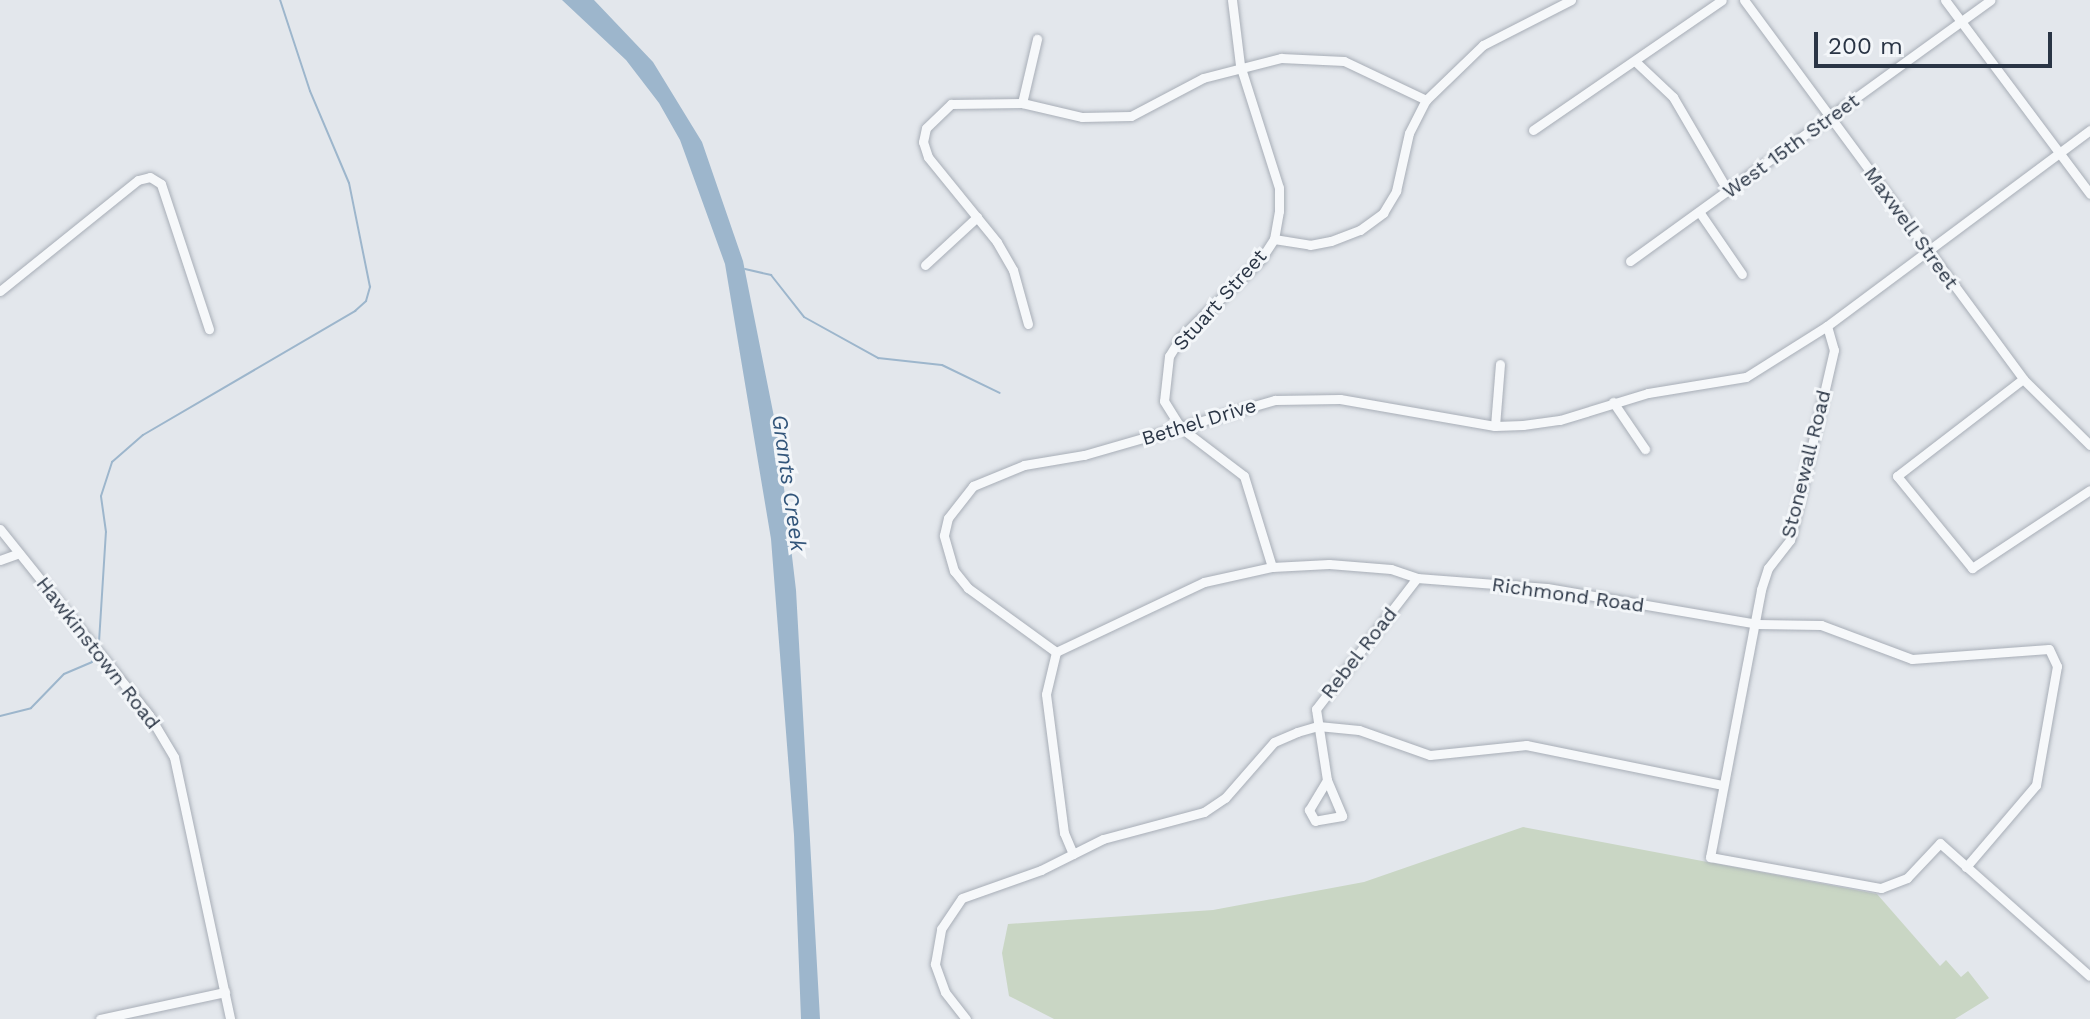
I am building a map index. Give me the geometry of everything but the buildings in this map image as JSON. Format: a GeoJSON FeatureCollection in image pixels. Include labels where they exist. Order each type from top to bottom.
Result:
{"type":"FeatureCollection","features":[{"type":"Feature","properties":{"kind":"street","name":"Stuart Street"},"geometry":{"type":"LineString","coordinates":[[1232,0],[1240,65],[1279,188],[1274,239],[1169,356],[1164,401],[1181,428],[1244,476],[1272,567]]}},
{"type":"Feature","properties":{"kind":"street"},"geometry":{"type":"LineString","coordinates":[[1274,239],[1310,245],[1331,241],[1360,230],[1383,213],[1396,191],[1409,133],[1426,100],[1483,45],[1571,0]]}},
{"type":"Feature","properties":{"kind":"street"},"geometry":{"type":"LineString","coordinates":[[1533,130],[1637,63],[1722,0]]}},
{"type":"Feature","properties":{"kind":"street","name":"Maxwell Street"},"geometry":{"type":"LineString","coordinates":[[1744,0],[1925,250],[2023,379],[2090,445]]}},
{"type":"Feature","properties":{"kind":"street"},"geometry":{"type":"LineString","coordinates":[[1945,0],[2090,194]]}},
{"type":"Feature","properties":{"kind":"street","name":"West 15th Street"},"geometry":{"type":"LineString","coordinates":[[1630,261],[1990,0]]}},
{"type":"Feature","properties":{"kind":"street"},"geometry":{"type":"LineString","coordinates":[[1022,103],[1037,39]]}},
{"type":"Feature","properties":{"kind":"street"},"geometry":{"type":"LineString","coordinates":[[1028,324],[1013,270],[977,217],[928,157],[923,142],[926,128],[951,104],[1022,103],[1082,117],[1131,116],[1203,78],[1240,65],[1281,58],[1344,61],[1426,100]]}},
{"type":"Feature","properties":{"kind":"street"},"geometry":{"type":"LineString","coordinates":[[1637,63],[1673,97],[1728,191]]}},
{"type":"Feature","properties":{"kind":"street","name":"Bethel Drive"},"geometry":{"type":"LineString","coordinates":[[1056,652],[968,588],[954,571],[944,535],[948,518],[973,486],[1003,473],[1181,428],[1246,406],[1304,399],[1340,399],[1495,426],[1560,420],[1613,402],[1746,377],[1827,326],[2090,130]]}},
{"type":"Feature","properties":{"kind":"street"},"geometry":{"type":"LineString","coordinates":[[0,291],[138,180],[150,177],[161,184],[209,329]]}},
{"type":"Feature","properties":{"kind":"street"},"geometry":{"type":"LineString","coordinates":[[1700,213],[1742,274]]}},
{"type":"Feature","properties":{"kind":"street"},"geometry":{"type":"LineString","coordinates":[[925,265],[977,217]]}},
{"type":"Feature","properties":{"kind":"street","name":"Stonewall Road"},"geometry":{"type":"LineString","coordinates":[[1827,326],[1834,350],[1790,540],[1768,568],[1710,857],[1875,888],[1907,878],[1940,843],[1966,867]]}},
{"type":"Feature","properties":{"kind":"street"},"geometry":{"type":"LineString","coordinates":[[1495,426],[1500,364]]}},
{"type":"Feature","properties":{"kind":"street"},"geometry":{"type":"LineString","coordinates":[[2023,379],[1897,476],[1972,568],[2090,490]]}},
{"type":"Feature","properties":{"kind":"street"},"geometry":{"type":"LineString","coordinates":[[1613,402],[1645,449]]}},
{"type":"Feature","properties":{"kind":"street","name":"Hawkinstown Road"},"geometry":{"type":"LineString","coordinates":[[0,529],[149,715],[174,757],[230,1019]]}},
{"type":"Feature","properties":{"kind":"street"},"geometry":{"type":"LineString","coordinates":[[0,560],[19,553]]}},
{"type":"Feature","properties":{"kind":"street","name":"Richmond Road"},"geometry":{"type":"LineString","coordinates":[[1056,652],[1204,582],[1272,567],[1369,567],[1417,578],[1547,588],[1757,624],[1821,625],[1912,659],[2049,649],[2057,666],[2036,785],[1966,867]]}},
{"type":"Feature","properties":{"kind":"street","name":"Rebel Road"},"geometry":{"type":"LineString","coordinates":[[1327,780],[1309,810],[1315,821],[1342,816],[1327,780],[1316,709],[1417,578]]}},
{"type":"Feature","properties":{"kind":"street"},"geometry":{"type":"LineString","coordinates":[[1056,652],[1046,694],[1064,833],[1073,854]]}},
{"type":"Feature","properties":{"kind":"street"},"geometry":{"type":"LineString","coordinates":[[966,1019],[945,992],[935,964],[936,944],[949,914],[962,898],[1127,830],[1204,812],[1225,798],[1274,742],[1318,726],[1359,730],[1430,755],[1526,745],[1723,785]]}},
{"type":"Feature","properties":{"kind":"street"},"geometry":{"type":"LineString","coordinates":[[1966,867],[2090,976]]}},
{"type":"Feature","properties":{"kind":"street"},"geometry":{"type":"LineString","coordinates":[[100,1019],[225,992]]}},
{"type":"Feature","properties":{"kind":"green space"},"geometry":{"type":"Polygon","coordinates":[[[1523,827],[1877,894],[1940,966],[1946,960],[1961,977],[1968,971],[1989,998],[1955,1019],[1054,1019],[1009,996],[1002,953],[1008,924],[1213,910],[1364,882],[1523,827]]]}},
{"type":"Feature","properties":{"kind":"water"},"geometry":{"type":"Polygon","coordinates":[[[562,0],[594,0],[653,62],[702,142],[743,261],[778,437],[796,590],[820,1019],[801,1019],[794,835],[771,539],[725,264],[680,140],[659,103],[626,60],[562,0]]]}},
{"type":"Feature","properties":{"kind":"waterway"},"geometry":{"type":"LineString","coordinates":[[99,642],[106,532],[101,496],[112,462],[143,435],[355,311],[366,301],[370,287],[349,183],[310,91],[280,0]]}},
{"type":"Feature","properties":{"kind":"waterway"},"geometry":{"type":"LineString","coordinates":[[745,269],[771,275],[804,317],[878,358],[942,365],[1000,393]]}},
{"type":"Feature","properties":{"kind":"waterway"},"geometry":{"type":"LineString","coordinates":[[0,716],[31,708],[64,674],[92,662],[94,656]]}},
{"type":"Feature","properties":{"kind":"water label","name":"Grants Creek"},"geometry":{"type":"Point","coordinates":[789,483]}}]}
